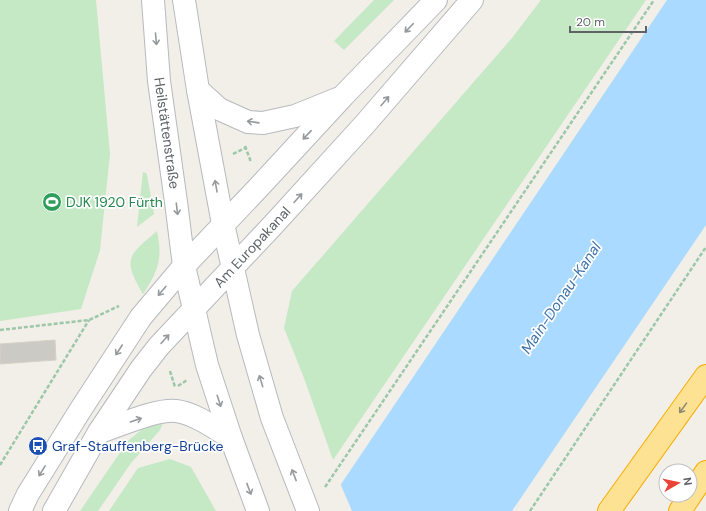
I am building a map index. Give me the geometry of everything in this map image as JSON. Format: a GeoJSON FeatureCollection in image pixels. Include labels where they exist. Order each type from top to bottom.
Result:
{"type":"FeatureCollection","features":[{"type":"Feature","properties":{"kind":"highway"},"geometry":{"type":"LineString","coordinates":[[615,503],[706,376]]}},
{"type":"Feature","properties":{"kind":"highway"},"geometry":{"type":"LineString","coordinates":[[680,511],[706,472]]}},
{"type":"Feature","properties":{"kind":"main road","name":"Heilstättenstraße"},"geometry":{"type":"LineString","coordinates":[[153,0],[159,81],[184,266],[193,308]]}},
{"type":"Feature","properties":{"kind":"main road"},"geometry":{"type":"LineString","coordinates":[[184,0],[198,90],[232,267],[253,353],[272,418],[308,511]]}},
{"type":"Feature","properties":{"kind":"main road"},"geometry":{"type":"LineString","coordinates":[[20,511],[28,494],[141,317],[184,266],[223,224],[343,96],[436,0]]}},
{"type":"Feature","properties":{"kind":"main road","name":"Am Europakanal"},"geometry":{"type":"LineString","coordinates":[[54,511],[99,432],[158,346],[273,225],[365,124],[472,0]]}},
{"type":"Feature","properties":{"kind":"main road"},"geometry":{"type":"LineString","coordinates":[[198,90],[219,109],[248,122],[263,123],[295,116],[343,96]]}},
{"type":"Feature","properties":{"kind":"main road"},"geometry":{"type":"LineString","coordinates":[[193,308],[207,365],[241,467],[258,511]]}},
{"type":"Feature","properties":{"kind":"main road"},"geometry":{"type":"LineString","coordinates":[[99,432],[155,413],[175,411],[206,423],[231,438]]}},
{"type":"Feature","properties":{"kind":"path"},"geometry":{"type":"LineString","coordinates":[[322,491],[654,0]]}},
{"type":"Feature","properties":{"kind":"path"},"geometry":{"type":"LineString","coordinates":[[246,141],[245,148],[252,165]]}},
{"type":"Feature","properties":{"kind":"path"},"geometry":{"type":"LineString","coordinates":[[231,155],[245,148]]}},
{"type":"Feature","properties":{"kind":"path"},"geometry":{"type":"LineString","coordinates":[[530,511],[706,247]]}},
{"type":"Feature","properties":{"kind":"path"},"geometry":{"type":"LineString","coordinates":[[0,330],[89,320],[124,304]]}},
{"type":"Feature","properties":{"kind":"path"},"geometry":{"type":"LineString","coordinates":[[0,465],[89,320]]}},
{"type":"Feature","properties":{"kind":"path"},"geometry":{"type":"LineString","coordinates":[[169,368],[175,389],[190,377]]}},
{"type":"Feature","properties":{"kind":"green space","name":"DJK 1920 Fürth"},"geometry":{"type":"Polygon","coordinates":[[[0,0],[96,0],[110,154],[100,250],[81,309],[0,321],[0,0]]]}},
{"type":"Feature","properties":{"kind":"green space"},"geometry":{"type":"Polygon","coordinates":[[[374,0],[394,0],[344,50],[334,41],[374,0]]]}},
{"type":"Feature","properties":{"kind":"green space"},"geometry":{"type":"Polygon","coordinates":[[[541,0],[646,0],[333,460],[304,378],[284,328],[292,291],[512,38],[541,0]]]}},
{"type":"Feature","properties":{"kind":"green space"},"geometry":{"type":"Polygon","coordinates":[[[143,172],[147,175],[154,214],[137,227],[143,172]]]}},
{"type":"Feature","properties":{"kind":"green space"},"geometry":{"type":"Polygon","coordinates":[[[157,231],[159,241],[158,264],[156,271],[143,294],[132,272],[131,258],[134,252],[157,231]]]}},
{"type":"Feature","properties":{"kind":"green space"},"geometry":{"type":"Polygon","coordinates":[[[163,423],[160,430],[131,463],[98,511],[80,511],[128,441],[140,431],[152,424],[163,423]]]}},
{"type":"Feature","properties":{"kind":"green space"},"geometry":{"type":"Polygon","coordinates":[[[170,459],[191,467],[216,511],[109,511],[138,468],[170,459]]]}},
{"type":"Feature","properties":{"kind":"water","name":"Main-Donau-Kanal"},"geometry":{"type":"Polygon","coordinates":[[[667,0],[706,0],[706,225],[512,511],[323,511],[667,0]]]}},
{"type":"Feature","properties":{"kind":"pier"},"geometry":{"type":"Polygon","coordinates":[[[340,483],[352,511],[321,511],[322,510],[340,483]]]}},
{"type":"Feature","properties":{"kind":"building"},"geometry":{"type":"Polygon","coordinates":[[[55,340],[56,360],[0,364],[0,344],[55,340]]]}},
{"type":"Feature","properties":{"kind":"place","name":"DJK 1920 Fürth"},"geometry":{"type":"Point","coordinates":[52,202]}},
{"type":"Feature","properties":{"kind":"place","name":"Graf-Stauffenberg-Brücke"},"geometry":{"type":"Point","coordinates":[38,446]}}]}
